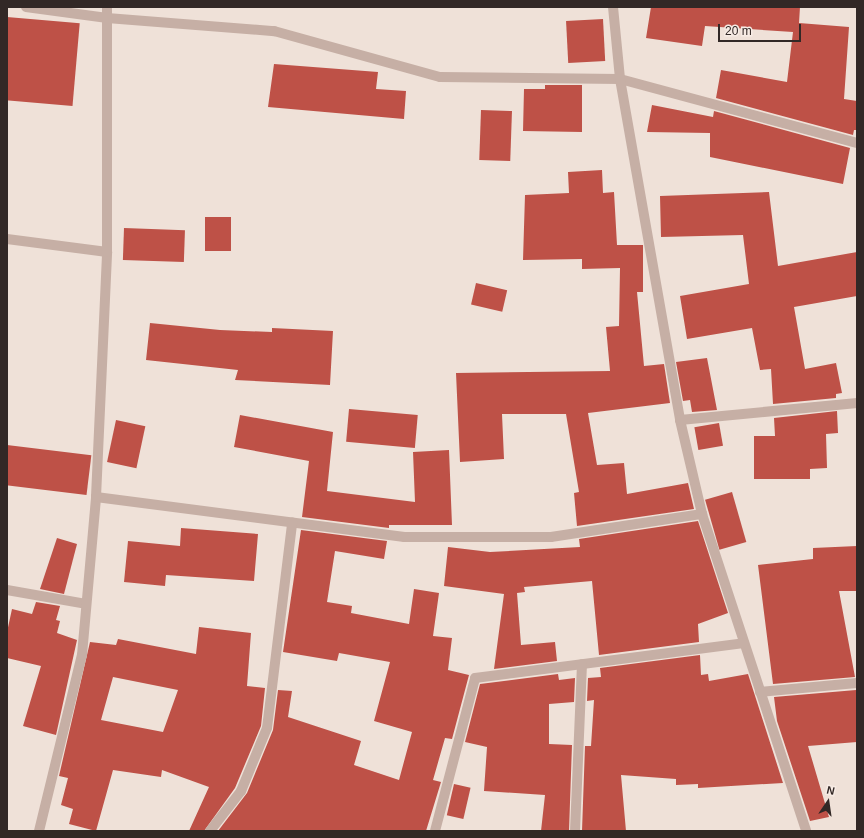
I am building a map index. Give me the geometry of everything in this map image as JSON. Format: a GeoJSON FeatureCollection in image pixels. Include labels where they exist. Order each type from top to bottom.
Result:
{"type":"FeatureCollection","features":[{"type":"Feature","properties":{"kind":"street"},"geometry":{"type":"LineString","coordinates":[[26,7],[107,18],[274,31],[440,77],[620,79],[857,143]]}},
{"type":"Feature","properties":{"kind":"street"},"geometry":{"type":"LineString","coordinates":[[39,831],[82,655],[96,497],[107,252],[107,7]]}},
{"type":"Feature","properties":{"kind":"street"},"geometry":{"type":"LineString","coordinates":[[613,7],[620,79],[680,420],[702,514],[806,831]]}},
{"type":"Feature","properties":{"kind":"street"},"geometry":{"type":"LineString","coordinates":[[7,239],[107,252]]}},
{"type":"Feature","properties":{"kind":"street"},"geometry":{"type":"LineString","coordinates":[[680,420],[857,403]]}},
{"type":"Feature","properties":{"kind":"street"},"geometry":{"type":"LineString","coordinates":[[96,497],[404,537],[551,537],[702,514]]}},
{"type":"Feature","properties":{"kind":"street"},"geometry":{"type":"LineString","coordinates":[[210,831],[241,791],[267,728],[292,523]]}},
{"type":"Feature","properties":{"kind":"street"},"geometry":{"type":"LineString","coordinates":[[7,590],[86,604]]}},
{"type":"Feature","properties":{"kind":"street"},"geometry":{"type":"LineString","coordinates":[[435,831],[475,678],[744,643]]}},
{"type":"Feature","properties":{"kind":"street"},"geometry":{"type":"LineString","coordinates":[[575,831],[582,664]]}},
{"type":"Feature","properties":{"kind":"street"},"geometry":{"type":"LineString","coordinates":[[760,692],[857,683]]}},
{"type":"Feature","properties":{"kind":"building"},"geometry":{"type":"Polygon","coordinates":[[[651,7],[800,7],[799,23],[849,27],[844,99],[857,101],[857,130],[854,130],[853,135],[716,98],[721,70],[787,82],[793,32],[705,26],[702,46],[646,38],[651,7]]]}},
{"type":"Feature","properties":{"kind":"building"},"geometry":{"type":"Polygon","coordinates":[[[7,17],[80,23],[72,106],[7,100],[7,17]]]}},
{"type":"Feature","properties":{"kind":"building"},"geometry":{"type":"Polygon","coordinates":[[[603,19],[605,61],[568,63],[566,21],[603,19]]]}},
{"type":"Feature","properties":{"kind":"building"},"geometry":{"type":"Polygon","coordinates":[[[274,64],[378,72],[376,89],[406,91],[404,119],[268,107],[274,64]]]}},
{"type":"Feature","properties":{"kind":"building"},"geometry":{"type":"Polygon","coordinates":[[[545,85],[582,85],[582,132],[523,131],[524,89],[545,89],[545,85]]]}},
{"type":"Feature","properties":{"kind":"building"},"geometry":{"type":"Polygon","coordinates":[[[652,105],[713,117],[714,111],[850,148],[843,184],[710,157],[710,133],[647,132],[652,105]]]}},
{"type":"Feature","properties":{"kind":"building"},"geometry":{"type":"Polygon","coordinates":[[[481,110],[512,111],[510,161],[479,160],[481,110]]]}},
{"type":"Feature","properties":{"kind":"building"},"geometry":{"type":"Polygon","coordinates":[[[602,170],[603,193],[614,192],[617,245],[643,245],[643,292],[637,292],[644,366],[664,364],[670,403],[588,413],[597,465],[624,463],[627,494],[688,483],[694,509],[577,526],[574,493],[579,492],[566,414],[502,414],[504,459],[460,462],[456,373],[610,371],[606,327],[619,326],[620,268],[582,269],[582,259],[523,260],[525,195],[569,193],[568,172],[602,170]]]}},
{"type":"Feature","properties":{"kind":"building"},"geometry":{"type":"Polygon","coordinates":[[[769,192],[778,266],[857,252],[857,296],[794,307],[805,369],[836,363],[842,393],[836,394],[836,398],[773,404],[771,369],[760,370],[752,328],[687,339],[680,296],[749,284],[743,235],[661,237],[660,196],[769,192]]]}},
{"type":"Feature","properties":{"kind":"building"},"geometry":{"type":"Polygon","coordinates":[[[205,217],[231,217],[231,251],[205,251],[205,217]]]}},
{"type":"Feature","properties":{"kind":"building"},"geometry":{"type":"Polygon","coordinates":[[[124,228],[185,230],[184,262],[123,260],[124,228]]]}},
{"type":"Feature","properties":{"kind":"building"},"geometry":{"type":"Polygon","coordinates":[[[476,283],[507,290],[502,312],[471,304],[476,283]]]}},
{"type":"Feature","properties":{"kind":"building"},"geometry":{"type":"Polygon","coordinates":[[[150,323],[220,330],[272,332],[272,328],[333,331],[330,385],[235,380],[238,370],[146,360],[150,323]]]}},
{"type":"Feature","properties":{"kind":"building"},"geometry":{"type":"Polygon","coordinates":[[[707,358],[717,410],[692,412],[690,400],[683,401],[676,362],[707,358]]]}},
{"type":"Feature","properties":{"kind":"building"},"geometry":{"type":"Polygon","coordinates":[[[349,409],[418,415],[415,448],[346,442],[349,409]]]}},
{"type":"Feature","properties":{"kind":"building"},"geometry":{"type":"Polygon","coordinates":[[[837,411],[838,433],[826,434],[827,468],[810,469],[810,479],[754,479],[754,436],[775,436],[774,418],[837,411]]]}},
{"type":"Feature","properties":{"kind":"building"},"geometry":{"type":"Polygon","coordinates":[[[240,415],[333,432],[327,491],[415,502],[413,452],[449,450],[452,525],[389,525],[389,528],[302,517],[309,461],[234,447],[240,415]]]}},
{"type":"Feature","properties":{"kind":"building"},"geometry":{"type":"Polygon","coordinates":[[[116,420],[145,426],[136,468],[107,462],[116,420]]]}},
{"type":"Feature","properties":{"kind":"building"},"geometry":{"type":"Polygon","coordinates":[[[719,423],[723,446],[698,450],[694,427],[719,423]]]}},
{"type":"Feature","properties":{"kind":"building"},"geometry":{"type":"Polygon","coordinates":[[[7,445],[91,455],[86,495],[7,485],[7,445]]]}},
{"type":"Feature","properties":{"kind":"building"},"geometry":{"type":"Polygon","coordinates":[[[732,492],[746,542],[719,550],[705,500],[732,492]]]}},
{"type":"Feature","properties":{"kind":"building"},"geometry":{"type":"Polygon","coordinates":[[[698,521],[728,613],[698,624],[699,642],[599,655],[592,581],[524,587],[525,592],[517,593],[521,645],[555,642],[557,661],[494,669],[504,594],[444,586],[448,547],[490,552],[580,547],[579,539],[698,521]]]}},
{"type":"Feature","properties":{"kind":"building"},"geometry":{"type":"Polygon","coordinates":[[[181,528],[258,534],[254,581],[166,575],[165,586],[124,582],[128,541],[180,546],[181,528]]]}},
{"type":"Feature","properties":{"kind":"building"},"geometry":{"type":"Polygon","coordinates":[[[301,530],[387,541],[384,559],[335,551],[327,602],[352,606],[351,613],[409,624],[414,589],[439,593],[433,636],[452,638],[448,670],[469,675],[452,739],[445,738],[433,780],[441,782],[426,831],[218,831],[247,793],[273,730],[278,690],[292,691],[288,717],[361,741],[354,765],[399,780],[412,732],[374,721],[390,662],[339,653],[337,661],[283,652],[301,530]]]}},
{"type":"Feature","properties":{"kind":"building"},"geometry":{"type":"Polygon","coordinates":[[[57,538],[77,544],[64,594],[40,589],[57,538]]]}},
{"type":"Feature","properties":{"kind":"building"},"geometry":{"type":"Polygon","coordinates":[[[857,546],[857,591],[839,591],[855,677],[773,684],[758,565],[813,559],[813,548],[857,546]]]}},
{"type":"Feature","properties":{"kind":"building"},"geometry":{"type":"Polygon","coordinates":[[[36,602],[60,606],[56,620],[60,621],[57,633],[77,640],[56,735],[23,726],[41,666],[7,658],[7,632],[12,609],[32,614],[36,602]]]}},
{"type":"Feature","properties":{"kind":"building"},"geometry":{"type":"Polygon","coordinates":[[[199,627],[251,633],[247,686],[265,688],[261,726],[235,788],[204,831],[189,831],[209,787],[162,770],[161,777],[113,770],[96,831],[69,824],[73,809],[61,805],[68,778],[59,776],[90,642],[116,645],[118,639],[196,654],[199,627]],[[113,677],[101,720],[163,732],[178,690],[113,677]]]}},
{"type":"Feature","properties":{"kind":"building"},"geometry":{"type":"Polygon","coordinates":[[[700,655],[701,675],[708,674],[709,681],[748,674],[783,783],[698,788],[698,784],[676,785],[676,779],[621,775],[626,831],[582,831],[585,746],[591,746],[594,700],[587,701],[588,678],[601,677],[600,668],[700,655]]]}},
{"type":"Feature","properties":{"kind":"building"},"geometry":{"type":"Polygon","coordinates":[[[558,674],[559,680],[575,678],[574,702],[549,704],[549,744],[572,745],[569,831],[541,831],[545,795],[484,791],[487,747],[465,742],[480,684],[558,674]]]}},
{"type":"Feature","properties":{"kind":"building"},"geometry":{"type":"Polygon","coordinates":[[[856,690],[857,742],[808,746],[829,817],[810,821],[777,721],[774,697],[856,690]]]}},
{"type":"Feature","properties":{"kind":"building"},"geometry":{"type":"Polygon","coordinates":[[[454,784],[471,788],[463,819],[447,815],[454,784]]]}}]}
